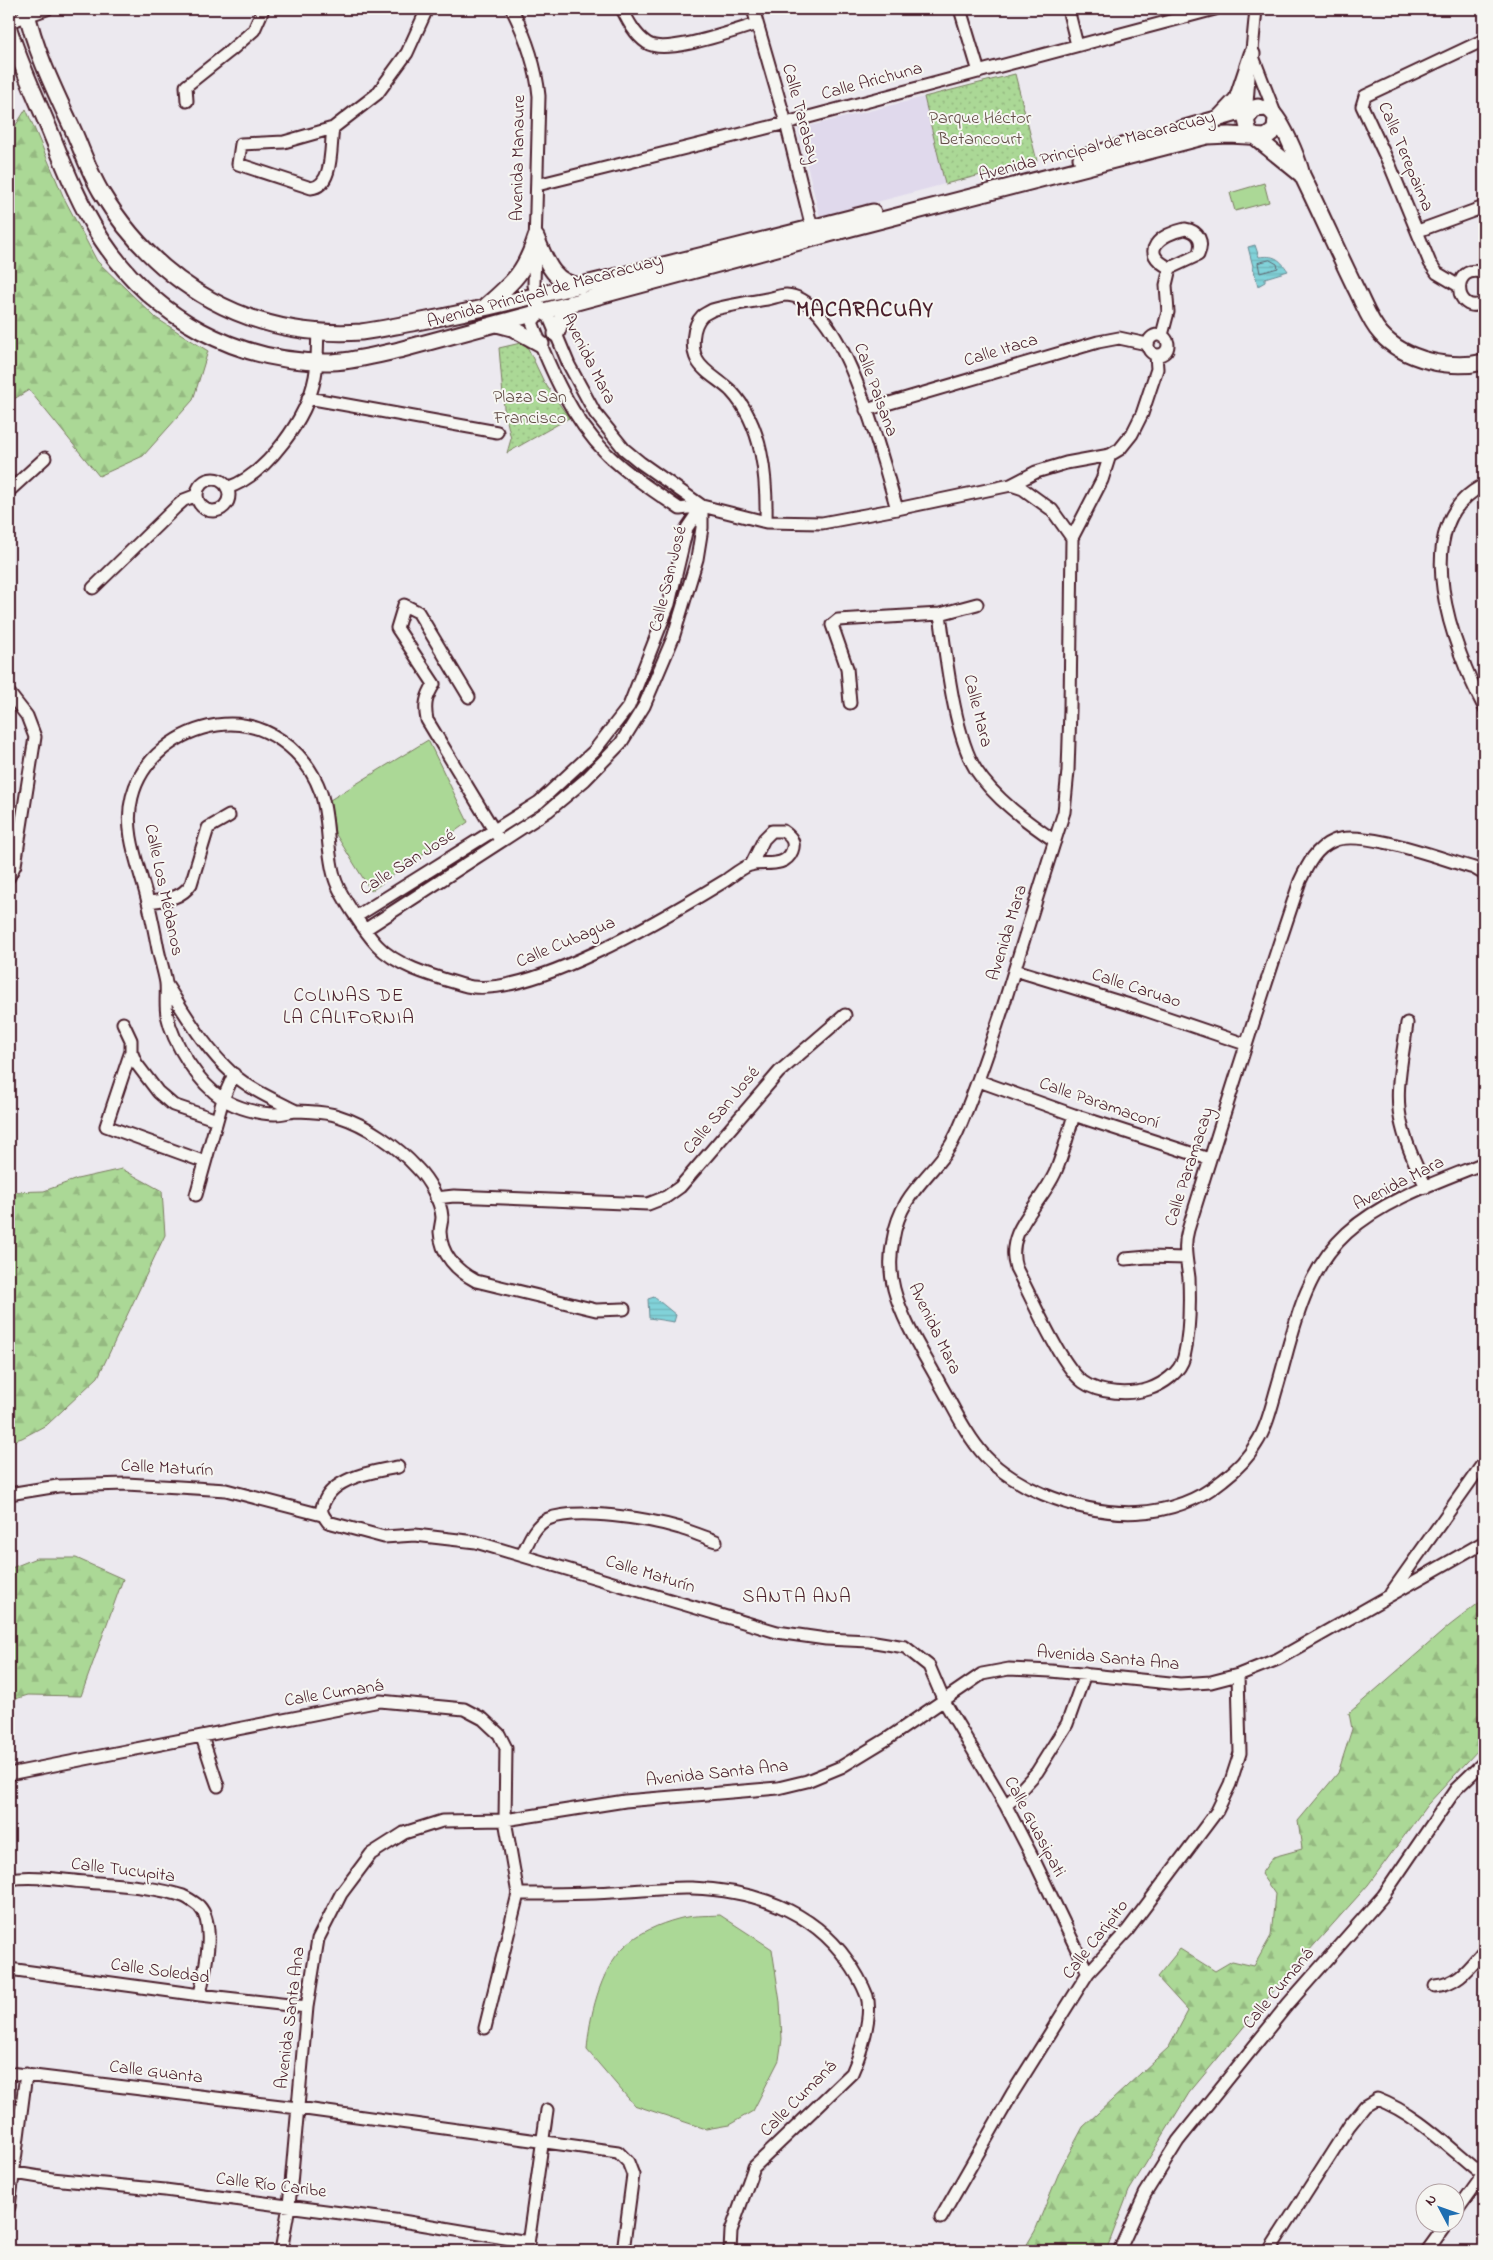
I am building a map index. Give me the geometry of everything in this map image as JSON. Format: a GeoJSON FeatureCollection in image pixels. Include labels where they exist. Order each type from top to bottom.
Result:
{"type":"FeatureCollection","features":[{"type":"Feature","properties":{"kind":"street"},"geometry":{"type":"LineString","coordinates":[[9,22],[26,13],[47,9]]}},
{"type":"Feature","properties":{"kind":"street"},"geometry":{"type":"LineString","coordinates":[[187,101],[186,86],[254,30],[262,12],[261,9]]}},
{"type":"Feature","properties":{"kind":"street"},"geometry":{"type":"LineString","coordinates":[[332,128],[327,175],[324,183],[318,187],[311,188],[238,164],[242,144],[284,142],[332,128],[377,94],[407,53],[427,9]]}},
{"type":"Feature","properties":{"kind":"street","name":"Avenida Manaure"},"geometry":{"type":"LineString","coordinates":[[512,9],[525,36],[537,75],[539,96],[534,285],[540,312]]}},
{"type":"Feature","properties":{"kind":"street"},"geometry":{"type":"LineString","coordinates":[[622,9],[640,38],[648,45],[657,47],[682,45],[757,24]]}},
{"type":"Feature","properties":{"kind":"street","name":"Calle Tarabay"},"geometry":{"type":"LineString","coordinates":[[753,9],[786,122],[812,228]]}},
{"type":"Feature","properties":{"kind":"street"},"geometry":{"type":"LineString","coordinates":[[960,9],[979,72]]}},
{"type":"Feature","properties":{"kind":"street"},"geometry":{"type":"LineString","coordinates":[[1068,9],[1077,45]]}},
{"type":"Feature","properties":{"kind":"street","name":"Calle Arichuna"},"geometry":{"type":"LineString","coordinates":[[537,185],[979,72],[1215,9]]}},
{"type":"Feature","properties":{"kind":"street"},"geometry":{"type":"LineString","coordinates":[[1256,9],[1249,132],[1302,175]]}},
{"type":"Feature","properties":{"kind":"street","name":"Avenida Principal de Macaracuay"},"geometry":{"type":"LineString","coordinates":[[26,13],[58,98],[100,191],[117,216],[146,251],[187,286],[224,308],[265,323],[296,329],[350,332],[375,330],[582,286],[812,228],[1250,113]]}},
{"type":"Feature","properties":{"kind":"street","name":"Avenida Principal de Macaracuay"},"geometry":{"type":"LineString","coordinates":[[9,29],[74,189],[101,238],[132,278],[168,310],[211,338],[293,360],[346,360],[371,356],[1195,140],[1230,135],[1266,137],[1275,130],[1276,118]]}},
{"type":"Feature","properties":{"kind":"street","name":"Calle Terepaima"},"geometry":{"type":"LineString","coordinates":[[1484,40],[1365,96],[1362,106],[1418,231],[1430,263],[1437,273],[1459,286],[1459,292],[1465,302],[1476,305],[1484,303]]}},
{"type":"Feature","properties":{"kind":"street"},"geometry":{"type":"LineString","coordinates":[[1252,54],[1276,118],[1297,156],[1302,175],[1381,334],[1410,354],[1428,361],[1461,365],[1484,362]]}},
{"type":"Feature","properties":{"kind":"street"},"geometry":{"type":"LineString","coordinates":[[1215,121],[1237,99],[1243,88],[1252,54]]}},
{"type":"Feature","properties":{"kind":"street"},"geometry":{"type":"LineString","coordinates":[[1250,113],[1267,108],[1276,118]]}},
{"type":"Feature","properties":{"kind":"street"},"geometry":{"type":"LineString","coordinates":[[1418,231],[1454,216],[1484,207]]}},
{"type":"Feature","properties":{"kind":"street"},"geometry":{"type":"LineString","coordinates":[[536,237],[552,270],[558,278],[569,285],[582,286]]}},
{"type":"Feature","properties":{"kind":"street"},"geometry":{"type":"LineString","coordinates":[[484,308],[507,288],[523,269],[536,237]]}},
{"type":"Feature","properties":{"kind":"street"},"geometry":{"type":"LineString","coordinates":[[1162,335],[1168,312],[1166,285],[1170,268]]}},
{"type":"Feature","properties":{"kind":"street"},"geometry":{"type":"LineString","coordinates":[[1459,286],[1460,280],[1468,273],[1473,271],[1484,273]]}},
{"type":"Feature","properties":{"kind":"street","name":"Calle Paisana"},"geometry":{"type":"LineString","coordinates":[[766,522],[767,492],[764,466],[748,419],[732,393],[697,361],[692,345],[696,328],[702,316],[712,310],[787,295],[811,305],[836,337],[851,368],[866,410],[897,509]]}},
{"type":"Feature","properties":{"kind":"street"},"geometry":{"type":"LineString","coordinates":[[556,334],[564,313],[571,303]]}},
{"type":"Feature","properties":{"kind":"street","name":"Avenida Mara"},"geometry":{"type":"LineString","coordinates":[[702,506],[680,509],[639,481],[607,454],[575,414],[552,370],[532,322],[540,312],[549,317],[568,365],[595,413],[611,434],[641,463],[702,506],[766,522],[822,523],[1011,485],[1036,472],[1066,463],[1110,455]]}},
{"type":"Feature","properties":{"kind":"street"},"geometry":{"type":"LineString","coordinates":[[497,324],[512,328],[541,344]]}},
{"type":"Feature","properties":{"kind":"street"},"geometry":{"type":"LineString","coordinates":[[227,488],[239,484],[256,472],[276,453],[296,422],[308,398],[315,377],[318,330]]}},
{"type":"Feature","properties":{"kind":"street"},"geometry":{"type":"LineString","coordinates":[[1154,335],[1162,335],[1168,342],[1168,346],[1164,353],[1156,355],[1150,351],[1147,344],[1154,335]]}},
{"type":"Feature","properties":{"kind":"street","name":"Calle Itaca"},"geometry":{"type":"LineString","coordinates":[[866,410],[1098,342],[1119,338],[1147,344]]}},
{"type":"Feature","properties":{"kind":"street"},"geometry":{"type":"LineString","coordinates":[[1011,485],[1023,489],[1052,510],[1072,538],[1102,480],[1110,455],[1120,449],[1132,434],[1142,414],[1156,369],[1156,355]]}},
{"type":"Feature","properties":{"kind":"street"},"geometry":{"type":"LineString","coordinates":[[308,398],[497,432]]}},
{"type":"Feature","properties":{"kind":"street"},"geometry":{"type":"LineString","coordinates":[[9,491],[45,458]]}},
{"type":"Feature","properties":{"kind":"street"},"geometry":{"type":"LineString","coordinates":[[210,480],[220,481],[227,488],[228,498],[223,507],[218,510],[204,508],[198,500],[197,495],[201,485],[210,480]]}},
{"type":"Feature","properties":{"kind":"street"},"geometry":{"type":"LineString","coordinates":[[1484,485],[1474,490],[1457,508],[1446,526],[1440,568],[1451,623],[1467,670],[1484,707]]}},
{"type":"Feature","properties":{"kind":"street"},"geometry":{"type":"LineString","coordinates":[[93,588],[175,508],[184,500],[197,495]]}},
{"type":"Feature","properties":{"kind":"street","name":"Calle San José"},"geometry":{"type":"LineString","coordinates":[[357,916],[539,802],[594,751],[629,706],[669,604],[686,528],[702,506]]}},
{"type":"Feature","properties":{"kind":"street","name":"Calle San José"},"geometry":{"type":"LineString","coordinates":[[366,929],[548,811],[585,780],[621,744],[644,706],[669,648],[683,608],[697,558],[702,528],[702,506]]}},
{"type":"Feature","properties":{"kind":"street","name":"Avenida Mara"},"geometry":{"type":"LineString","coordinates":[[1072,538],[1068,771],[1064,812],[979,1081],[956,1137],[909,1195],[898,1216],[893,1239],[891,1262],[893,1286],[912,1334],[963,1424],[985,1456],[1010,1476],[1034,1490],[1061,1502],[1105,1512],[1133,1513],[1181,1505],[1202,1496],[1241,1465],[1258,1442],[1271,1409],[1296,1316],[1312,1279],[1334,1246],[1361,1221],[1426,1187],[1484,1163]]}},
{"type":"Feature","properties":{"kind":"street"},"geometry":{"type":"LineString","coordinates":[[669,604],[683,608]]}},
{"type":"Feature","properties":{"kind":"street"},"geometry":{"type":"LineString","coordinates":[[850,703],[848,674],[832,625],[834,622],[838,620],[940,614],[978,604]]}},
{"type":"Feature","properties":{"kind":"street"},"geometry":{"type":"LineString","coordinates":[[469,697],[418,612],[404,605],[397,628],[434,684],[424,706],[427,720],[502,842]]}},
{"type":"Feature","properties":{"kind":"street","name":"Calle Mara"},"geometry":{"type":"LineString","coordinates":[[940,614],[960,727],[976,769],[990,788],[1006,803],[1055,841]]}},
{"type":"Feature","properties":{"kind":"street"},"geometry":{"type":"LineString","coordinates":[[9,692],[27,716],[35,737],[9,877]]}},
{"type":"Feature","properties":{"kind":"street","name":"Calle Los Médanos"},"geometry":{"type":"LineString","coordinates":[[357,916],[336,882],[321,794],[301,756],[286,742],[272,734],[245,725],[221,724],[190,731],[166,745],[145,768],[132,797],[130,831],[166,983],[167,1014],[183,1056],[202,1082],[223,1099],[248,1110],[274,1114],[296,1111],[337,1115],[380,1136],[418,1168],[436,1198],[442,1216],[440,1231],[446,1256],[463,1274],[476,1281],[596,1310],[624,1308]]}},
{"type":"Feature","properties":{"kind":"street"},"geometry":{"type":"LineString","coordinates":[[148,902],[180,896],[186,892],[191,884],[208,828],[229,816]]}},
{"type":"Feature","properties":{"kind":"street","name":"Calle Paramacay"},"geometry":{"type":"LineString","coordinates":[[1074,1115],[1055,1173],[1014,1239],[1012,1256],[1016,1268],[1058,1349],[1070,1368],[1084,1383],[1103,1390],[1142,1391],[1160,1385],[1176,1372],[1184,1359],[1189,1306],[1184,1241],[1209,1159],[1227,1110],[1245,1044],[1300,881],[1312,857],[1323,847],[1335,840],[1347,837],[1370,839],[1474,868],[1484,874]]}},
{"type":"Feature","properties":{"kind":"street","name":"Calle Cubagua"},"geometry":{"type":"LineString","coordinates":[[357,916],[379,948],[399,961],[468,987],[490,988],[510,985],[540,976],[625,937],[685,905],[750,865]]}},
{"type":"Feature","properties":{"kind":"street","name":"Calle Caruao"},"geometry":{"type":"LineString","coordinates":[[1015,970],[1136,1006],[1245,1044]]}},
{"type":"Feature","properties":{"kind":"street","name":"Calle Los Médanos"},"geometry":{"type":"LineString","coordinates":[[166,983],[211,1050],[234,1074],[263,1095],[296,1111]]}},
{"type":"Feature","properties":{"kind":"street","name":"Calle San José"},"geometry":{"type":"LineString","coordinates":[[436,1198],[454,1196],[648,1204],[666,1197],[680,1187],[779,1072],[845,1016]]}},
{"type":"Feature","properties":{"kind":"street"},"geometry":{"type":"LineString","coordinates":[[123,1023],[131,1040],[131,1051],[106,1126],[205,1162]]}},
{"type":"Feature","properties":{"kind":"street"},"geometry":{"type":"LineString","coordinates":[[1407,1023],[1398,1082],[1401,1126],[1426,1187]]}},
{"type":"Feature","properties":{"kind":"street"},"geometry":{"type":"LineString","coordinates":[[131,1051],[146,1078],[173,1105],[218,1120]]}},
{"type":"Feature","properties":{"kind":"street"},"geometry":{"type":"LineString","coordinates":[[196,1195],[223,1099],[234,1074]]}},
{"type":"Feature","properties":{"kind":"street","name":"Calle Paramaconí"},"geometry":{"type":"LineString","coordinates":[[979,1081],[1074,1115],[1209,1159]]}},
{"type":"Feature","properties":{"kind":"street"},"geometry":{"type":"LineString","coordinates":[[1125,1259],[1148,1256],[1186,1258]]}},
{"type":"Feature","properties":{"kind":"street"},"geometry":{"type":"LineString","coordinates":[[1390,1593],[1484,1462]]}},
{"type":"Feature","properties":{"kind":"street"},"geometry":{"type":"LineString","coordinates":[[322,1514],[321,1508],[331,1489],[366,1472],[398,1466]]}},
{"type":"Feature","properties":{"kind":"street","name":"Calle Maturín"},"geometry":{"type":"LineString","coordinates":[[9,1494],[58,1486],[126,1484],[226,1490],[322,1514],[328,1522],[384,1537],[415,1535],[476,1542],[778,1632],[826,1639],[869,1641],[905,1647],[929,1666],[944,1701]]}},
{"type":"Feature","properties":{"kind":"street"},"geometry":{"type":"LineString","coordinates":[[522,1555],[536,1528],[547,1519],[568,1514],[586,1513],[670,1526],[716,1541]]}},
{"type":"Feature","properties":{"kind":"street","name":"Avenida Santa Ana"},"geometry":{"type":"LineString","coordinates":[[281,2251],[289,2206],[307,2007],[318,1938],[341,1894],[371,1854],[404,1833],[442,1821],[505,1820],[625,1801],[778,1788],[807,1781],[841,1767],[944,1701],[982,1674],[1008,1668],[1180,1684],[1211,1682],[1238,1675],[1278,1659],[1390,1593],[1484,1542]]}},
{"type":"Feature","properties":{"kind":"street"},"geometry":{"type":"LineString","coordinates":[[1006,1806],[1037,1772],[1067,1724],[1085,1674]]}},
{"type":"Feature","properties":{"kind":"street","name":"Calle Caripito"},"geometry":{"type":"LineString","coordinates":[[941,2218],[1012,2094],[1088,1973],[1126,1931],[1217,1811],[1230,1784],[1240,1753],[1238,1675]]}},
{"type":"Feature","properties":{"kind":"street","name":"Calle Cumaná"},"geometry":{"type":"LineString","coordinates":[[9,1774],[380,1701],[464,1709],[483,1719],[499,1734],[506,1748],[505,1820],[518,1894],[484,2028]]}},
{"type":"Feature","properties":{"kind":"street","name":"Calle Guasipati"},"geometry":{"type":"LineString","coordinates":[[944,1701],[1006,1806],[1088,1973]]}},
{"type":"Feature","properties":{"kind":"street"},"geometry":{"type":"LineString","coordinates":[[202,1737],[218,1786]]}},
{"type":"Feature","properties":{"kind":"street","name":"Calle Cumaná"},"geometry":{"type":"LineString","coordinates":[[1119,2251],[1145,2194],[1178,2141],[1288,2004],[1383,1896],[1456,1789],[1484,1762]]}},
{"type":"Feature","properties":{"kind":"street","name":"Calle Tucupita"},"geometry":{"type":"LineString","coordinates":[[9,1879],[23,1876],[150,1889],[185,1896],[200,1907],[208,1923],[207,1952],[200,1995]]}},
{"type":"Feature","properties":{"kind":"street","name":"Calle Cumaná"},"geometry":{"type":"LineString","coordinates":[[518,1894],[603,1893],[690,1888],[730,1891],[766,1900],[804,1918],[837,1946],[856,1973],[867,1998],[865,2035],[861,2054],[852,2073],[754,2167],[731,2231],[730,2251]]}},
{"type":"Feature","properties":{"kind":"street"},"geometry":{"type":"LineString","coordinates":[[1435,1986],[1445,1985],[1458,1980],[1484,1950]]}},
{"type":"Feature","properties":{"kind":"street","name":"Calle Soledad"},"geometry":{"type":"LineString","coordinates":[[9,1969],[200,1995],[307,2007]]}},
{"type":"Feature","properties":{"kind":"street","name":"Calle Guanta"},"geometry":{"type":"LineString","coordinates":[[9,2073],[298,2108],[618,2152],[628,2162],[633,2175],[623,2251]]}},
{"type":"Feature","properties":{"kind":"street"},"geometry":{"type":"LineString","coordinates":[[9,2207],[11,2172],[26,2074]]}},
{"type":"Feature","properties":{"kind":"street"},"geometry":{"type":"LineString","coordinates":[[1269,2251],[1349,2126],[1365,2106],[1377,2099],[1391,2104],[1429,2130],[1484,2174],[1466,2198]]}},
{"type":"Feature","properties":{"kind":"street"},"geometry":{"type":"LineString","coordinates":[[528,2247],[547,2110]]}},
{"type":"Feature","properties":{"kind":"street","name":"Calle Río Caribe"},"geometry":{"type":"LineString","coordinates":[[11,2172],[52,2179],[165,2190],[402,2221],[528,2247]]}},
{"type":"Feature","properties":{"kind":"street"},"geometry":{"type":"LineString","coordinates":[[1427,2251],[1441,2232]]}},
{"type":"Feature","properties":{"kind":"shaded area"},"geometry":{"type":"Polygon","coordinates":[[[924,97],[945,184],[820,217],[798,129],[924,97]]]}},
{"type":"Feature","properties":{"kind":"green space","name":"Parque Héctor Betancourt"},"geometry":{"type":"Polygon","coordinates":[[[1015,74],[1037,161],[945,184],[924,97],[1015,74]]]}},
{"type":"Feature","properties":{"kind":"green space"},"geometry":{"type":"Polygon","coordinates":[[[26,109],[64,198],[97,261],[156,318],[208,351],[193,400],[143,456],[99,476],[29,390],[9,402],[9,241],[12,238],[9,196],[9,136],[26,109]]]}},
{"type":"Feature","properties":{"kind":"green space"},"geometry":{"type":"Polygon","coordinates":[[[1264,183],[1269,202],[1235,211],[1230,193],[1264,183]]]}},
{"type":"Feature","properties":{"kind":"green space","name":"Plaza San Francisco"},"geometry":{"type":"Polygon","coordinates":[[[525,342],[544,382],[569,418],[507,453],[511,439],[504,408],[499,348],[525,342]]]}},
{"type":"Feature","properties":{"kind":"green space"},"geometry":{"type":"Polygon","coordinates":[[[428,740],[468,822],[371,891],[335,833],[330,800],[428,740]]]}},
{"type":"Feature","properties":{"kind":"green space"},"geometry":{"type":"Polygon","coordinates":[[[122,1169],[162,1191],[165,1235],[98,1377],[48,1424],[22,1438],[9,1442],[9,1192],[44,1191],[77,1179],[122,1169]]]}},
{"type":"Feature","properties":{"kind":"green space"},"geometry":{"type":"Polygon","coordinates":[[[36,1558],[76,1558],[123,1579],[81,1696],[28,1695],[9,1701],[9,1619],[13,1616],[9,1569],[36,1558]]]}},
{"type":"Feature","properties":{"kind":"green space"},"geometry":{"type":"Polygon","coordinates":[[[1484,1599],[1484,1746],[1479,1749],[1427,1805],[1368,1885],[1281,1982],[1189,2093],[1129,2191],[1106,2251],[1023,2251],[1035,2231],[1060,2170],[1083,2127],[1169,2047],[1188,2011],[1157,1977],[1180,1949],[1215,1971],[1232,1961],[1254,1966],[1271,1936],[1275,1894],[1261,1874],[1273,1857],[1302,1849],[1298,1821],[1338,1773],[1352,1729],[1349,1713],[1449,1626],[1484,1599]]]}},
{"type":"Feature","properties":{"kind":"green space"},"geometry":{"type":"Polygon","coordinates":[[[720,1915],[772,1949],[780,2002],[782,2039],[779,2060],[753,2111],[729,2125],[706,2129],[634,2105],[587,2050],[593,2009],[602,1981],[608,1968],[624,1947],[642,1933],[671,1921],[688,1917],[720,1915]]]}},
{"type":"Feature","properties":{"kind":"water"},"geometry":{"type":"Polygon","coordinates":[[[1255,245],[1259,257],[1276,258],[1288,271],[1265,278],[1265,282],[1258,286],[1248,247],[1255,245]]]}},
{"type":"Feature","properties":{"kind":"water"},"geometry":{"type":"Polygon","coordinates":[[[654,1297],[676,1315],[674,1322],[649,1318],[648,1299],[654,1297]]]}},
{"type":"Feature","properties":{"kind":"district","name":"MACARACUAY"},"geometry":{"type":"Point","coordinates":[865,311]}},
{"type":"Feature","properties":{"kind":"district","name":"COLINAS DE LA CALIFORNIA"},"geometry":{"type":"Point","coordinates":[349,1007]}},
{"type":"Feature","properties":{"kind":"district","name":"SANTA ANA"},"geometry":{"type":"Point","coordinates":[797,1597]}}]}
